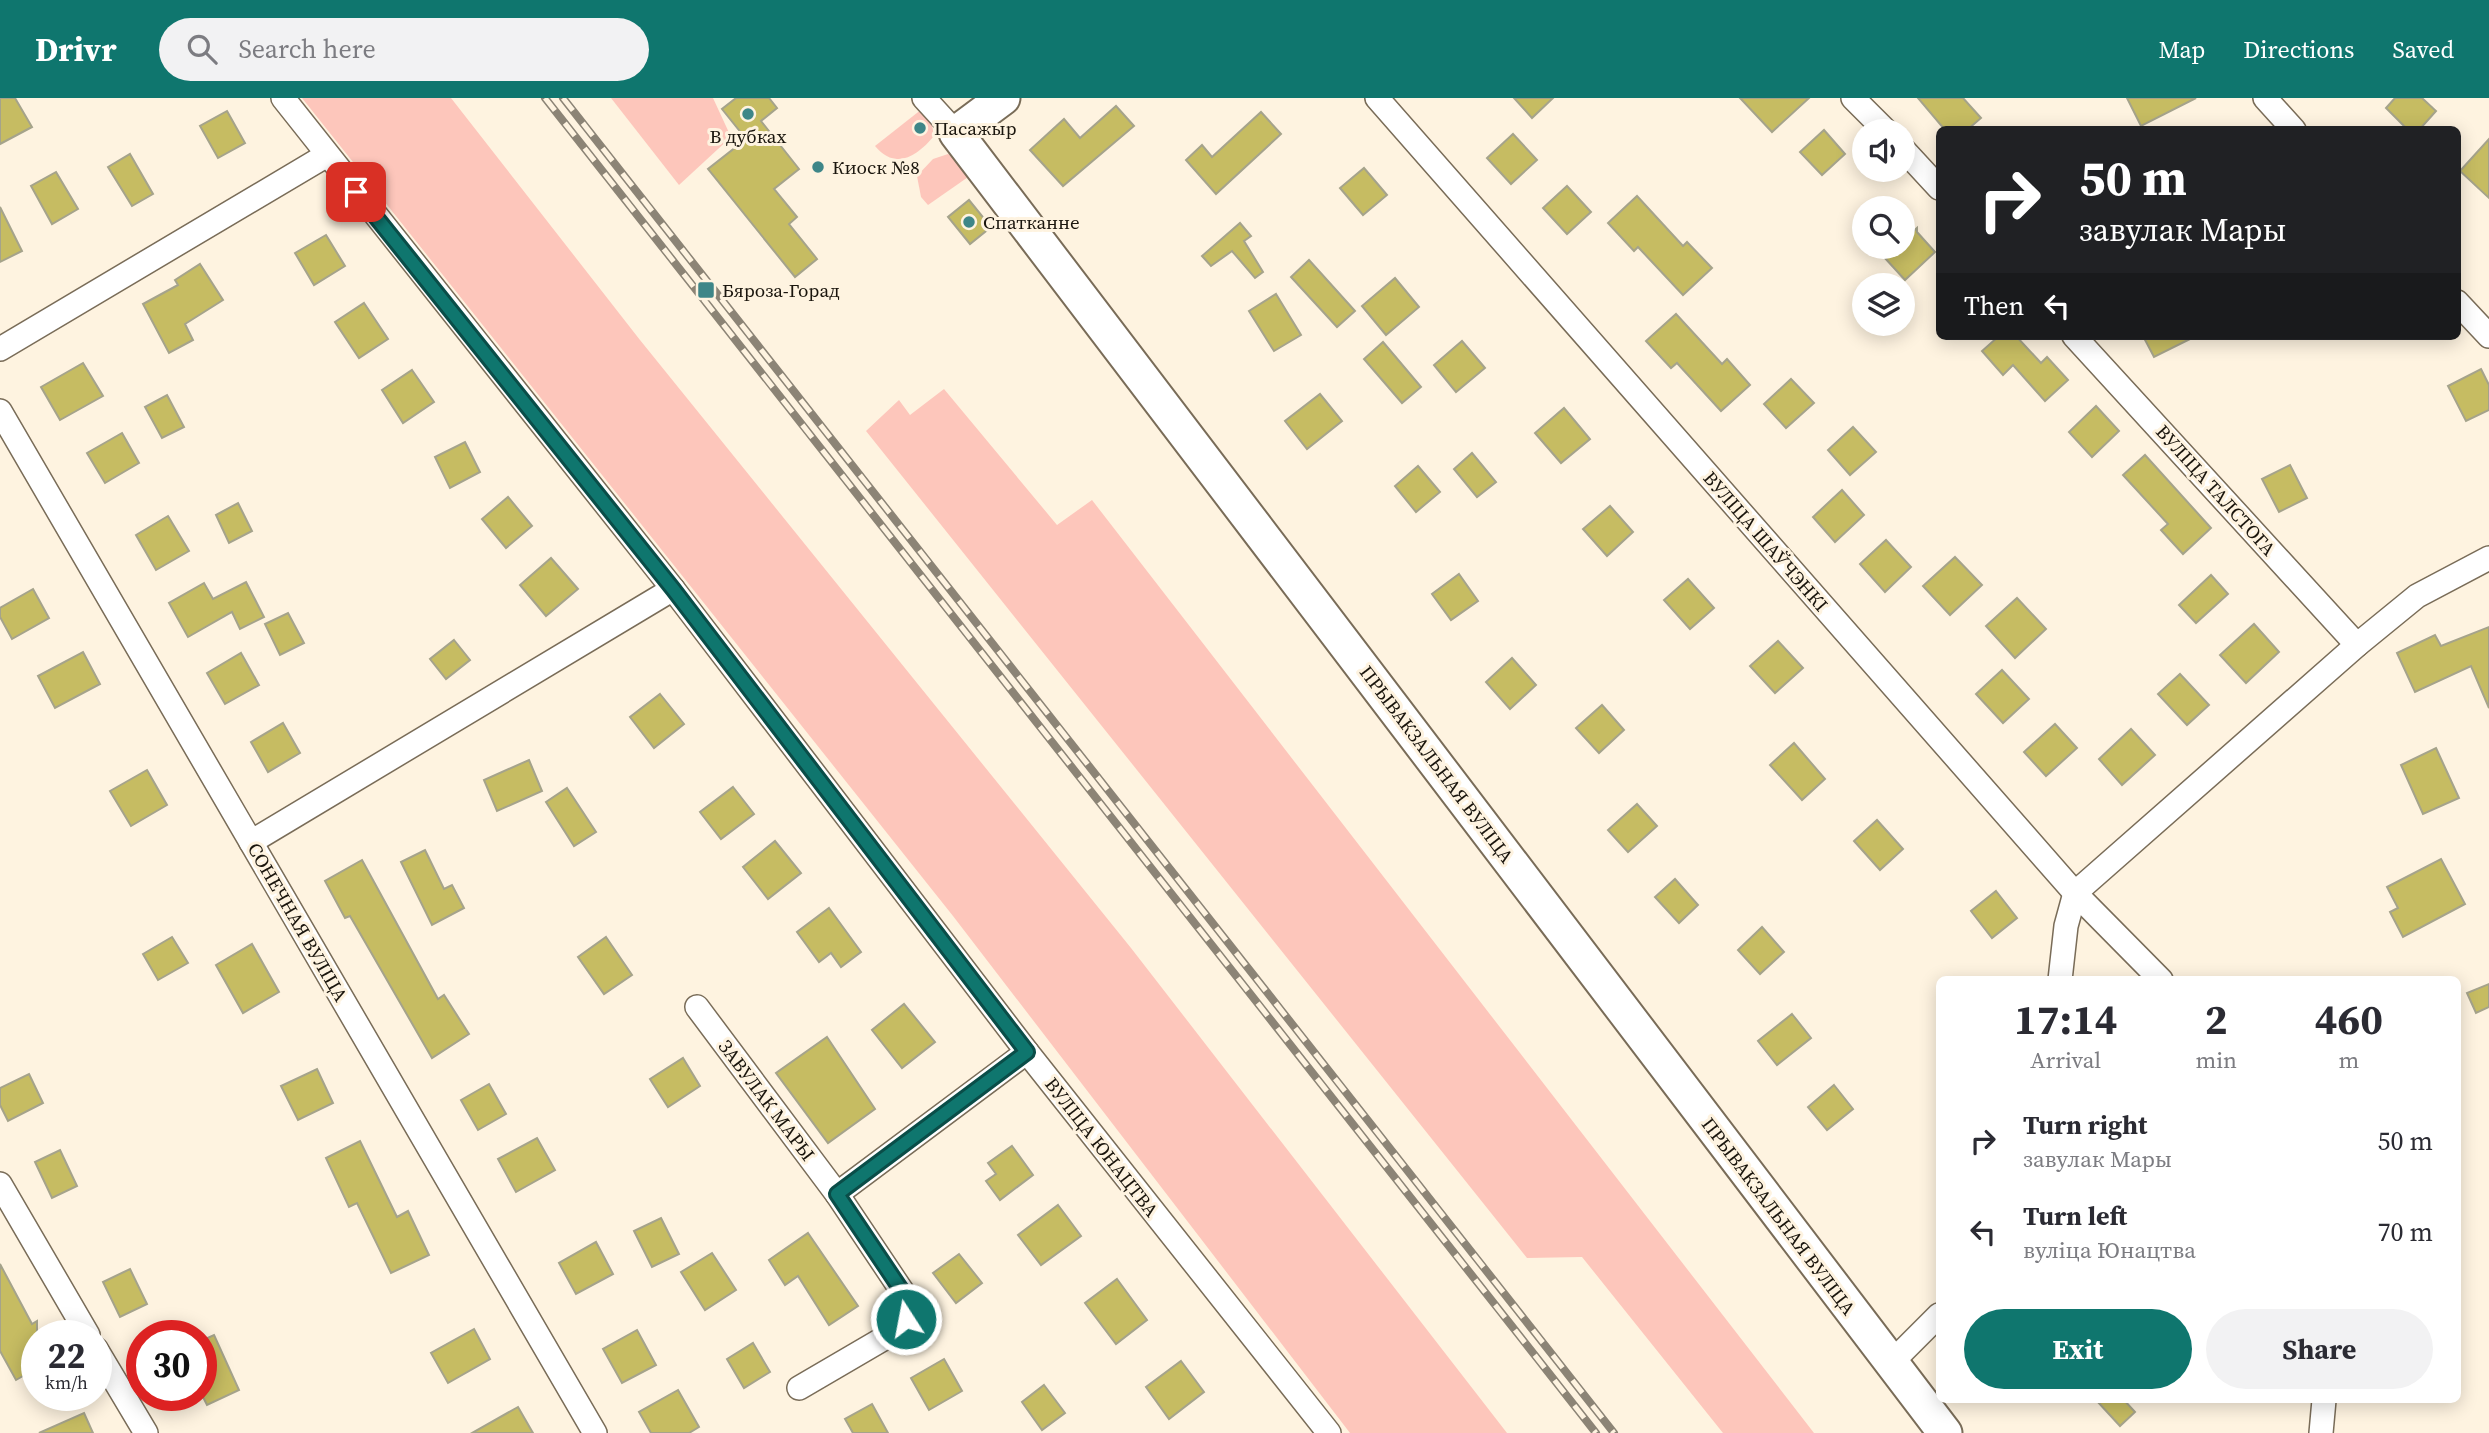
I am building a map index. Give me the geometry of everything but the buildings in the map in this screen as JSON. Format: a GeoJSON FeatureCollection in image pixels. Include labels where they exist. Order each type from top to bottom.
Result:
{"type":"FeatureCollection","features":[{"type":"Feature","properties":{"kind":"street","name":"ВУЛІЦА ЮНАЦТВА"},"geometry":{"type":"LineString","coordinates":[[283,98],[673,589],[1027,1052],[1329,1433]]}},
{"type":"Feature","properties":{"kind":"street","name":"ПРЫВАКЗАЛЬНАЯ ВУЛІЦА"},"geometry":{"type":"LineString","coordinates":[[925,98],[956,134],[1945,1433]]}},
{"type":"Feature","properties":{"kind":"street"},"geometry":{"type":"LineString","coordinates":[[956,134],[1003,98]]}},
{"type":"Feature","properties":{"kind":"street","name":"ВУЛІЦА ШАЎЧЭНКІ"},"geometry":{"type":"LineString","coordinates":[[1377,98],[2075,893],[2157,976]]}},
{"type":"Feature","properties":{"kind":"street"},"geometry":{"type":"LineString","coordinates":[[1853,98],[1874,119]]}},
{"type":"Feature","properties":{"kind":"street"},"geometry":{"type":"LineString","coordinates":[[2265,98],[2290,126]]}},
{"type":"Feature","properties":{"kind":"street"},"geometry":{"type":"LineString","coordinates":[[0,349],[327,155]]}},
{"type":"Feature","properties":{"kind":"street"},"geometry":{"type":"LineString","coordinates":[[1915,162],[1936,185]]}},
{"type":"Feature","properties":{"kind":"street"},"geometry":{"type":"LineString","coordinates":[[2461,306],[2489,336]]}},
{"type":"Feature","properties":{"kind":"street","name":"ВУЛІЦА ТАЛСТОГА"},"geometry":{"type":"LineString","coordinates":[[2078,340],[2357,645]]}},
{"type":"Feature","properties":{"kind":"street","name":"СОНЕЧНАЯ ВУЛІЦА"},"geometry":{"type":"LineString","coordinates":[[0,411],[595,1433]]}},
{"type":"Feature","properties":{"kind":"street"},"geometry":{"type":"LineString","coordinates":[[2060,976],[2066,926],[2075,893],[2357,645],[2417,596],[2489,558]]}},
{"type":"Feature","properties":{"kind":"street"},"geometry":{"type":"LineString","coordinates":[[251,842],[673,589]]}},
{"type":"Feature","properties":{"kind":"street","name":"ЗАВУЛАК МАРЫ"},"geometry":{"type":"LineString","coordinates":[[698,1007],[837,1194],[908,1300],[906,1319],[888,1336],[799,1388]]}},
{"type":"Feature","properties":{"kind":"street"},"geometry":{"type":"LineString","coordinates":[[837,1194],[1027,1052]]}},
{"type":"Feature","properties":{"kind":"street"},"geometry":{"type":"LineString","coordinates":[[0,1184],[80,1320]]}},
{"type":"Feature","properties":{"kind":"street"},"geometry":{"type":"LineString","coordinates":[[1891,1363],[1936,1318]]}},
{"type":"Feature","properties":{"kind":"street"},"geometry":{"type":"LineString","coordinates":[[112,1376],[146,1433]]}},
{"type":"Feature","properties":{"kind":"street"},"geometry":{"type":"LineString","coordinates":[[2321,1433],[2324,1403]]}},
{"type":"Feature","properties":{"kind":"shaded area"},"geometry":{"type":"Polygon","coordinates":[[[302,98],[451,98],[640,340],[1131,948],[1507,1433],[1350,1433],[953,916],[302,98]]]}},
{"type":"Feature","properties":{"kind":"shaded area"},"geometry":{"type":"Polygon","coordinates":[[[611,98],[713,98],[731,137],[679,185],[611,98]]]}},
{"type":"Feature","properties":{"kind":"shaded area"},"geometry":{"type":"Polygon","coordinates":[[[922,109],[932,125],[934,136],[921,150],[898,159],[883,154],[875,146],[922,109]]]}},
{"type":"Feature","properties":{"kind":"shaded area"},"geometry":{"type":"Polygon","coordinates":[[[948,154],[960,161],[971,175],[928,205],[921,197],[917,176],[933,159],[948,154]]]}},
{"type":"Feature","properties":{"kind":"shaded area"},"geometry":{"type":"Polygon","coordinates":[[[944,389],[1057,525],[1092,500],[1814,1433],[1723,1433],[1582,1257],[1527,1258],[866,431],[899,400],[910,415],[944,389]]]}},
{"type":"Feature","properties":{"kind":"railway"},"geometry":{"type":"LineString","coordinates":[[545,98],[1596,1433]]}},
{"type":"Feature","properties":{"kind":"railway"},"geometry":{"type":"LineString","coordinates":[[563,98],[1614,1433]]}},
{"type":"Feature","properties":{"kind":"place","name":"В дубках"},"geometry":{"type":"Point","coordinates":[748,114]}},
{"type":"Feature","properties":{"kind":"place","name":"Пасажыр"},"geometry":{"type":"Point","coordinates":[920,128]}},
{"type":"Feature","properties":{"kind":"place","name":"Киоск №8"},"geometry":{"type":"Point","coordinates":[818,167]}},
{"type":"Feature","properties":{"kind":"place","name":"Спатканне"},"geometry":{"type":"Point","coordinates":[969,222]}},
{"type":"Feature","properties":{"kind":"place","name":"Бяроза-Горад"},"geometry":{"type":"Point","coordinates":[706,290]}},
{"type":"Feature","properties":{"kind":"route"},"geometry":{"type":"LineString","coordinates":[[356,192],[673,589],[1027,1052],[837,1194],[908,1300],[906,1319]]}}]}
